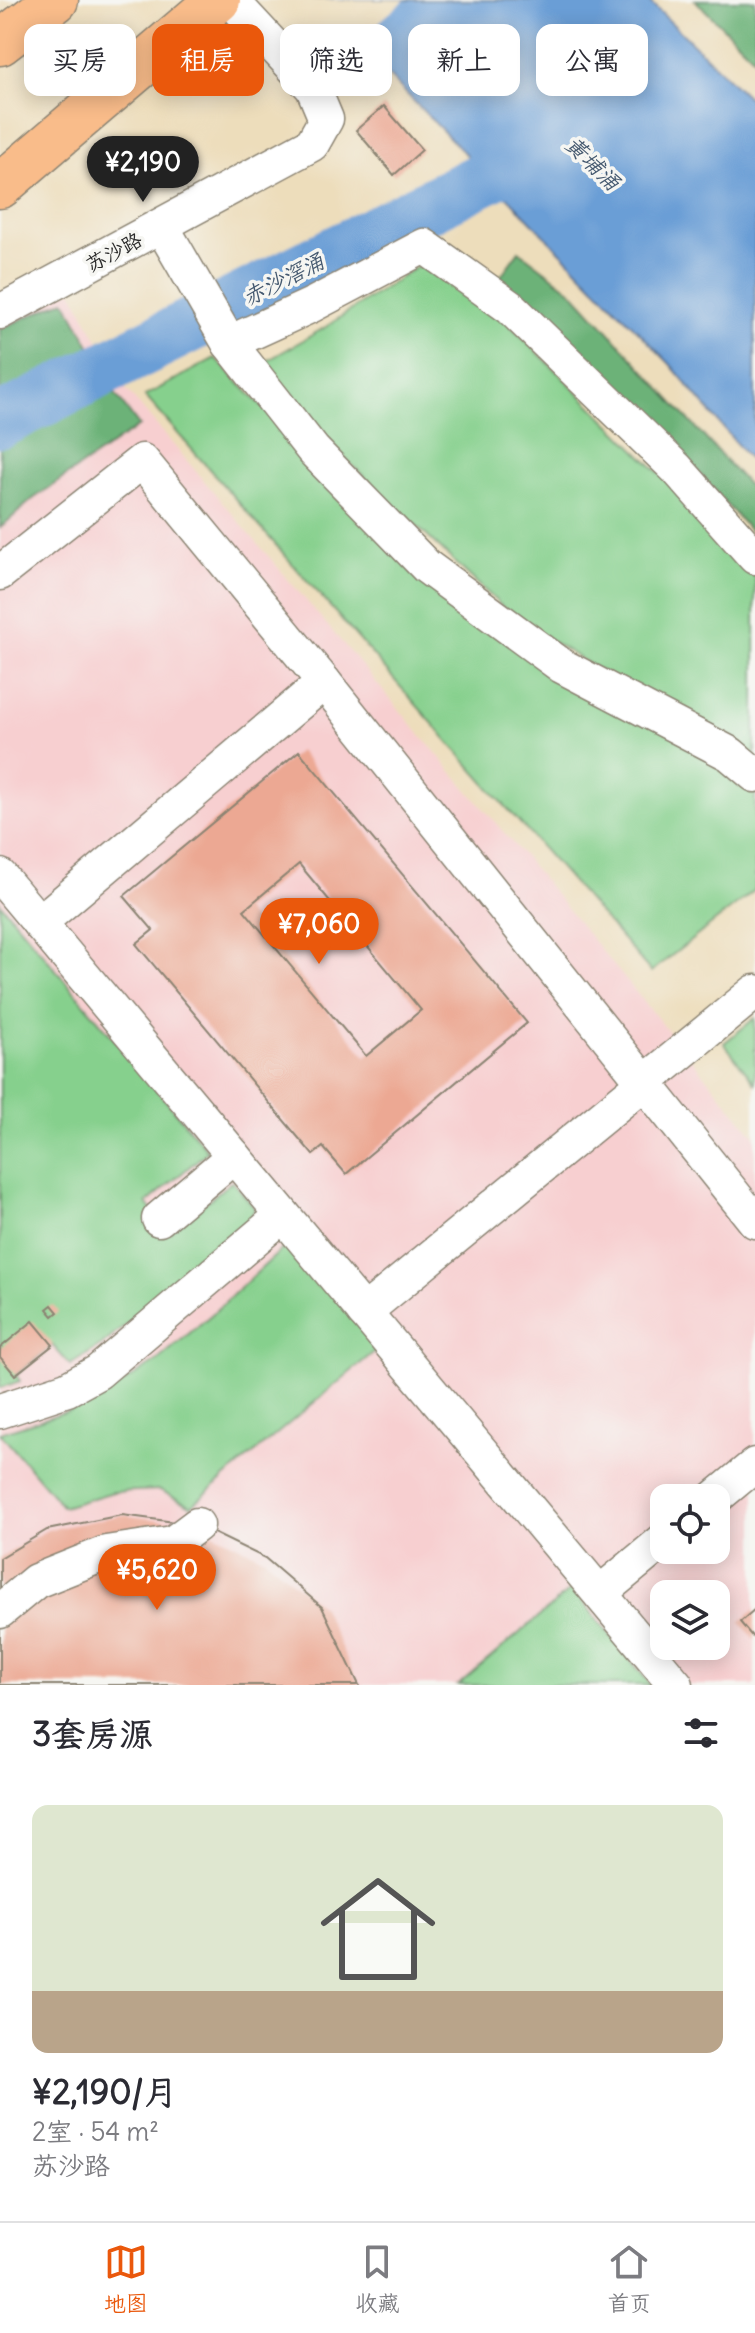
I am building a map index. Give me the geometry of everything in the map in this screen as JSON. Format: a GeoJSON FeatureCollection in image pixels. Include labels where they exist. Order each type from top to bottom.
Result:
{"type":"FeatureCollection","features":[{"type":"Feature","properties":{"kind":"highway"},"geometry":{"type":"LineString","coordinates":[[0,43],[56,0]]}},
{"type":"Feature","properties":{"kind":"highway"},"geometry":{"type":"LineString","coordinates":[[0,186],[219,3]]}},
{"type":"Feature","properties":{"kind":"street","name":"苏沙路"},"geometry":{"type":"LineString","coordinates":[[0,312],[312,144],[326,119],[313,88],[219,3]]}},
{"type":"Feature","properties":{"kind":"street"},"geometry":{"type":"LineString","coordinates":[[162,227],[229,343],[313,450],[427,567],[562,666],[730,754],[755,775]]}},
{"type":"Feature","properties":{"kind":"street"},"geometry":{"type":"LineString","coordinates":[[229,343],[312,305],[424,246],[511,308],[677,469],[755,557]]}},
{"type":"Feature","properties":{"kind":"street"},"geometry":{"type":"LineString","coordinates":[[0,573],[142,461],[324,682],[755,1221]]}},
{"type":"Feature","properties":{"kind":"street"},"geometry":{"type":"LineString","coordinates":[[39,923],[324,682]]}},
{"type":"Feature","properties":{"kind":"street"},"geometry":{"type":"LineString","coordinates":[[0,876],[676,1685]]}},
{"type":"Feature","properties":{"kind":"street"},"geometry":{"type":"LineString","coordinates":[[364,1312],[755,992]]}},
{"type":"Feature","properties":{"kind":"street"},"geometry":{"type":"LineString","coordinates":[[159,1219],[234,1156]]}},
{"type":"Feature","properties":{"kind":"street"},"geometry":{"type":"LineString","coordinates":[[0,1411],[67,1389],[98,1372],[283,1215]]}},
{"type":"Feature","properties":{"kind":"street"},"geometry":{"type":"LineString","coordinates":[[730,1486],[755,1465]]}},
{"type":"Feature","properties":{"kind":"street"},"geometry":{"type":"LineString","coordinates":[[0,1611],[36,1581],[106,1553],[173,1543],[197,1525]]}},
{"type":"Feature","properties":{"kind":"street"},"geometry":{"type":"LineString","coordinates":[[600,1593],[650,1552]]}},
{"type":"Feature","properties":{"kind":"shaded area"},"geometry":{"type":"Polygon","coordinates":[[[72,290],[119,381],[501,829],[755,1136],[755,1685],[0,1685],[0,322],[72,290]]]}},
{"type":"Feature","properties":{"kind":"green space"},"geometry":{"type":"Polygon","coordinates":[[[695,0],[755,0],[755,59],[695,0]]]}},
{"type":"Feature","properties":{"kind":"green space"},"geometry":{"type":"Polygon","coordinates":[[[519,251],[572,291],[755,493],[755,537],[655,423],[494,285],[519,251]]]}},
{"type":"Feature","properties":{"kind":"green space"},"geometry":{"type":"Polygon","coordinates":[[[418,266],[460,288],[503,318],[755,568],[755,766],[514,618],[337,451],[260,365],[324,328],[418,266]]]}},
{"type":"Feature","properties":{"kind":"green space"},"geometry":{"type":"Polygon","coordinates":[[[65,300],[96,356],[0,406],[0,329],[65,300]]]}},
{"type":"Feature","properties":{"kind":"green space"},"geometry":{"type":"Polygon","coordinates":[[[215,358],[428,577],[727,767],[755,794],[755,890],[651,972],[145,396],[215,358]]]}},
{"type":"Feature","properties":{"kind":"green space"},"geometry":{"type":"Polygon","coordinates":[[[108,384],[139,426],[33,499],[0,528],[0,445],[108,384]]]}},
{"type":"Feature","properties":{"kind":"green space"},"geometry":{"type":"Polygon","coordinates":[[[0,903],[208,1151],[147,1203],[170,1232],[232,1181],[255,1208],[248,1223],[102,1345],[70,1365],[52,1345],[16,1375],[20,1381],[0,1388],[0,903]]]}},
{"type":"Feature","properties":{"kind":"green space"},"geometry":{"type":"Polygon","coordinates":[[[755,1018],[755,1083],[724,1043],[755,1018]]]}},
{"type":"Feature","properties":{"kind":"green space"},"geometry":{"type":"Polygon","coordinates":[[[290,1242],[379,1348],[191,1506],[160,1490],[113,1492],[63,1507],[0,1433],[93,1403],[158,1360],[290,1242]]]}},
{"type":"Feature","properties":{"kind":"green space"},"geometry":{"type":"Polygon","coordinates":[[[572,1589],[651,1685],[458,1685],[572,1589]]]}},
{"type":"Feature","properties":{"kind":"water","name":"黄埔涌"},"geometry":{"type":"Polygon","coordinates":[[[305,0],[648,0],[755,104],[755,466],[670,364],[409,96],[520,96],[520,24],[408,24],[408,95],[392,79],[392,24],[333,24],[305,0]]]}},
{"type":"Feature","properties":{"kind":"pier"},"geometry":{"type":"Polygon","coordinates":[[[301,0],[405,0],[377,24],[328,24],[301,0]]]}},
{"type":"Feature","properties":{"kind":"building"},"geometry":{"type":"Polygon","coordinates":[[[384,106],[422,150],[394,175],[356,130],[384,106]]]}},
{"type":"Feature","properties":{"kind":"building"},"geometry":{"type":"Polygon","coordinates":[[[299,751],[527,1023],[346,1174],[323,1147],[313,1155],[136,944],[153,930],[124,896],[299,751]],[[299,864],[244,910],[366,1056],[421,1010],[299,864]]]}},
{"type":"Feature","properties":{"kind":"building"},"geometry":{"type":"Polygon","coordinates":[[[52,1305],[58,1312],[53,1316],[47,1309],[52,1305]]]}},
{"type":"Feature","properties":{"kind":"building"},"geometry":{"type":"Polygon","coordinates":[[[33,1321],[53,1345],[15,1375],[0,1357],[0,1348],[33,1321]]]}},
{"type":"Feature","properties":{"kind":"building"},"geometry":{"type":"Polygon","coordinates":[[[122,1515],[197,1525],[265,1558],[322,1607],[359,1685],[0,1685],[0,1558],[47,1530],[122,1515]]]}},
{"type":"Feature","properties":{"kind":"building"},"geometry":{"type":"Polygon","coordinates":[[[755,1609],[755,1640],[740,1622],[755,1609]]]}},
{"type":"Feature","properties":{"kind":"waterway","name":"赤沙滘涌"},"geometry":{"type":"LineString","coordinates":[[0,421],[552,144]]}}]}
